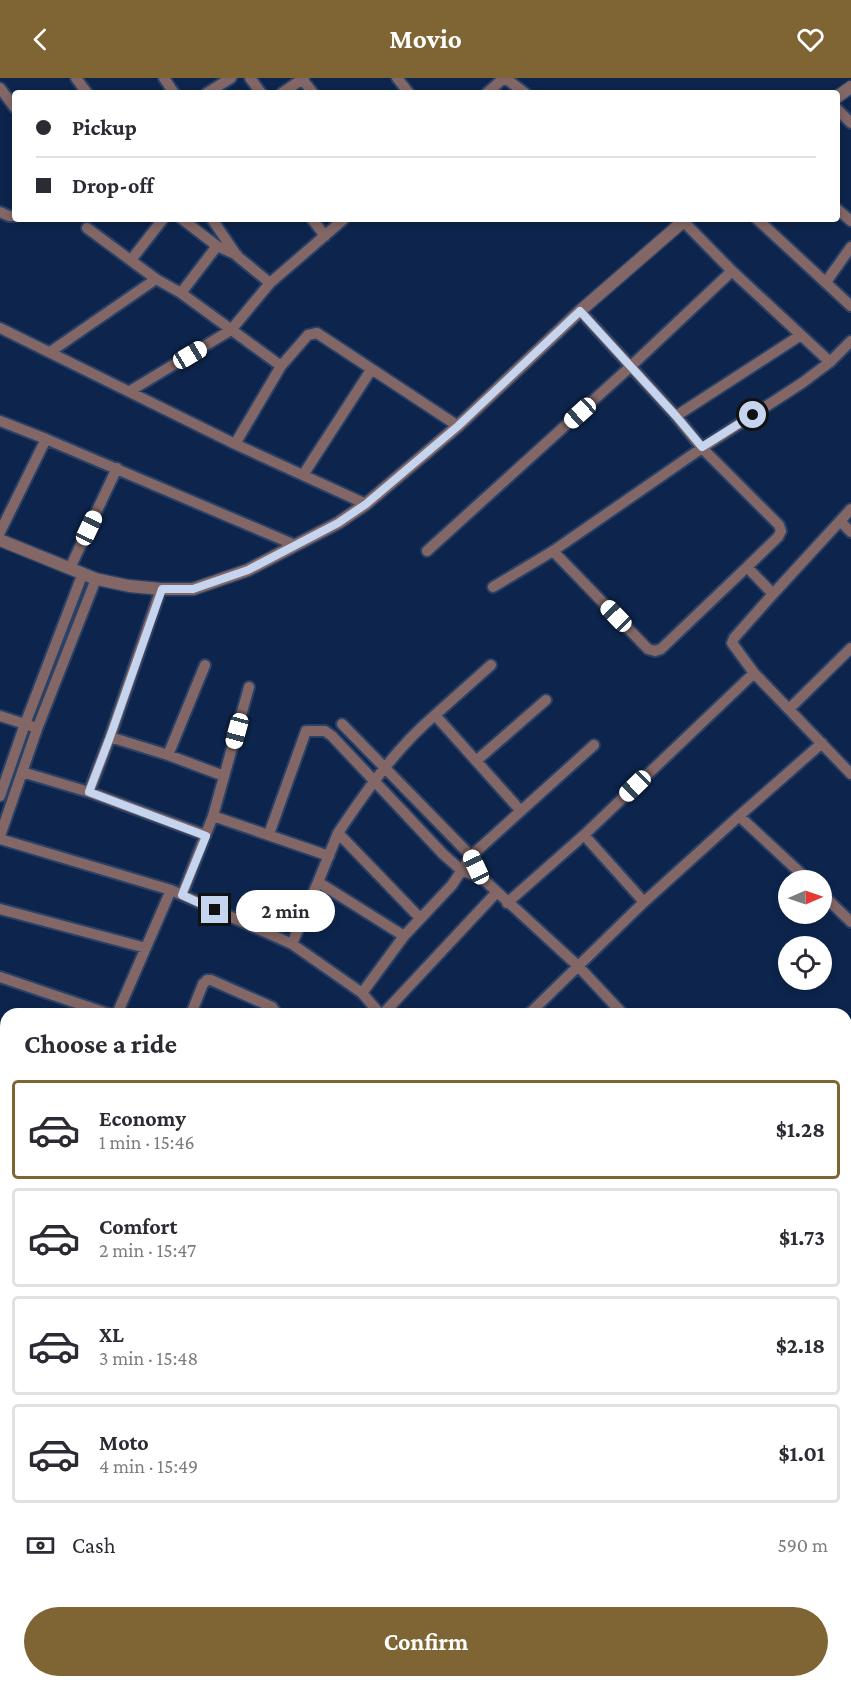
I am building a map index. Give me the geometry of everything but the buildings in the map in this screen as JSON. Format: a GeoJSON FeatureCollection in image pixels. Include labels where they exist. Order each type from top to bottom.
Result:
{"type":"FeatureCollection","features":[{"type":"Feature","properties":{"kind":"street"},"geometry":{"type":"LineString","coordinates":[[212,90],[231,78]]}},
{"type":"Feature","properties":{"kind":"street"},"geometry":{"type":"LineString","coordinates":[[286,90],[303,78]]}},
{"type":"Feature","properties":{"kind":"street"},"geometry":{"type":"LineString","coordinates":[[397,78],[407,90]]}},
{"type":"Feature","properties":{"kind":"street"},"geometry":{"type":"LineString","coordinates":[[490,90],[504,78],[521,90]]}},
{"type":"Feature","properties":{"kind":"street"},"geometry":{"type":"LineString","coordinates":[[0,88],[12,104]]}},
{"type":"Feature","properties":{"kind":"street"},"geometry":{"type":"LineString","coordinates":[[840,112],[851,123]]}},
{"type":"Feature","properties":{"kind":"street"},"geometry":{"type":"LineString","coordinates":[[130,260],[162,222]]}},
{"type":"Feature","properties":{"kind":"street"},"geometry":{"type":"LineString","coordinates":[[186,222],[217,246],[237,256],[270,283]]}},
{"type":"Feature","properties":{"kind":"street"},"geometry":{"type":"LineString","coordinates":[[214,222],[237,256]]}},
{"type":"Feature","properties":{"kind":"street"},"geometry":{"type":"LineString","coordinates":[[314,222],[325,236]]}},
{"type":"Feature","properties":{"kind":"street"},"geometry":{"type":"LineString","coordinates":[[130,391],[231,330],[270,283],[341,222]]}},
{"type":"Feature","properties":{"kind":"street"},"geometry":{"type":"LineString","coordinates":[[0,540],[96,579],[129,586],[193,589],[248,570],[338,523],[366,504],[458,426],[580,311],[683,222]]}},
{"type":"Feature","properties":{"kind":"street"},"geometry":{"type":"LineString","coordinates":[[687,222],[732,271],[830,362]]}},
{"type":"Feature","properties":{"kind":"street"},"geometry":{"type":"LineString","coordinates":[[760,222],[851,306]]}},
{"type":"Feature","properties":{"kind":"street"},"geometry":{"type":"LineString","coordinates":[[87,228],[281,366]]}},
{"type":"Feature","properties":{"kind":"street"},"geometry":{"type":"LineString","coordinates":[[181,293],[217,246]]}},
{"type":"Feature","properties":{"kind":"street"},"geometry":{"type":"LineString","coordinates":[[826,282],[851,247]]}},
{"type":"Feature","properties":{"kind":"street"},"geometry":{"type":"LineString","coordinates":[[427,551],[732,271]]}},
{"type":"Feature","properties":{"kind":"street"},"geometry":{"type":"LineString","coordinates":[[50,352],[156,279]]}},
{"type":"Feature","properties":{"kind":"street"},"geometry":{"type":"LineString","coordinates":[[553,551],[648,649],[655,651],[661,649],[747,567],[778,537],[780,531],[779,525],[702,447],[580,311]]}},
{"type":"Feature","properties":{"kind":"street"},"geometry":{"type":"LineString","coordinates":[[0,328],[235,444],[366,504]]}},
{"type":"Feature","properties":{"kind":"street"},"geometry":{"type":"LineString","coordinates":[[235,444],[281,366],[308,335],[314,333],[458,426]]}},
{"type":"Feature","properties":{"kind":"street"},"geometry":{"type":"LineString","coordinates":[[676,416],[801,335]]}},
{"type":"Feature","properties":{"kind":"street"},"geometry":{"type":"LineString","coordinates":[[493,587],[553,551],[702,447],[767,406],[830,362],[851,341]]}},
{"type":"Feature","properties":{"kind":"street"},"geometry":{"type":"LineString","coordinates":[[303,475],[371,370]]}},
{"type":"Feature","properties":{"kind":"street"},"geometry":{"type":"LineString","coordinates":[[0,421],[117,468],[295,545]]}},
{"type":"Feature","properties":{"kind":"street"},"geometry":{"type":"LineString","coordinates":[[0,532],[46,439]]}},
{"type":"Feature","properties":{"kind":"street"},"geometry":{"type":"LineString","coordinates":[[70,568],[117,468]]}},
{"type":"Feature","properties":{"kind":"street"},"geometry":{"type":"LineString","coordinates":[[851,509],[773,594],[732,643],[754,673],[851,774]]}},
{"type":"Feature","properties":{"kind":"street"},"geometry":{"type":"LineString","coordinates":[[840,521],[851,532]]}},
{"type":"Feature","properties":{"kind":"street"},"geometry":{"type":"LineString","coordinates":[[747,567],[773,594]]}},
{"type":"Feature","properties":{"kind":"street"},"geometry":{"type":"LineString","coordinates":[[0,796],[83,573]]}},
{"type":"Feature","properties":{"kind":"street"},"geometry":{"type":"LineString","coordinates":[[96,579],[37,729],[0,837],[171,890],[292,944],[362,993],[376,1008]]}},
{"type":"Feature","properties":{"kind":"street"},"geometry":{"type":"LineString","coordinates":[[89,792],[162,589]]}},
{"type":"Feature","properties":{"kind":"street"},"geometry":{"type":"LineString","coordinates":[[789,709],[851,648]]}},
{"type":"Feature","properties":{"kind":"street"},"geometry":{"type":"LineString","coordinates":[[292,944],[339,833],[373,781],[425,724],[491,664]]}},
{"type":"Feature","properties":{"kind":"street"},"geometry":{"type":"LineString","coordinates":[[168,755],[205,665]]}},
{"type":"Feature","properties":{"kind":"street"},"geometry":{"type":"LineString","coordinates":[[507,903],[584,835],[754,673]]}},
{"type":"Feature","properties":{"kind":"street"},"geometry":{"type":"LineString","coordinates":[[182,895],[213,816],[249,687]]}},
{"type":"Feature","properties":{"kind":"street"},"geometry":{"type":"LineString","coordinates":[[476,761],[546,700]]}},
{"type":"Feature","properties":{"kind":"street"},"geometry":{"type":"LineString","coordinates":[[435,715],[521,812]]}},
{"type":"Feature","properties":{"kind":"street"},"geometry":{"type":"LineString","coordinates":[[0,716],[37,729]]}},
{"type":"Feature","properties":{"kind":"street"},"geometry":{"type":"LineString","coordinates":[[342,723],[471,856],[482,878],[496,893],[578,966],[617,1008]]}},
{"type":"Feature","properties":{"kind":"street"},"geometry":{"type":"LineString","coordinates":[[269,834],[306,731],[325,731],[460,870],[482,878]]}},
{"type":"Feature","properties":{"kind":"street"},"geometry":{"type":"LineString","coordinates":[[110,737],[224,776]]}},
{"type":"Feature","properties":{"kind":"street"},"geometry":{"type":"LineString","coordinates":[[535,1008],[644,902],[822,743]]}},
{"type":"Feature","properties":{"kind":"street"},"geometry":{"type":"LineString","coordinates":[[362,993],[404,936],[452,885],[471,856],[594,746]]}},
{"type":"Feature","properties":{"kind":"street"},"geometry":{"type":"LineString","coordinates":[[22,772],[89,792],[206,836]]}},
{"type":"Feature","properties":{"kind":"street"},"geometry":{"type":"LineString","coordinates":[[213,816],[329,856]]}},
{"type":"Feature","properties":{"kind":"street"},"geometry":{"type":"LineString","coordinates":[[739,816],[797,870]]}},
{"type":"Feature","properties":{"kind":"street"},"geometry":{"type":"LineString","coordinates":[[339,833],[420,918]]}},
{"type":"Feature","properties":{"kind":"street"},"geometry":{"type":"LineString","coordinates":[[584,835],[644,902]]}},
{"type":"Feature","properties":{"kind":"street"},"geometry":{"type":"LineString","coordinates":[[318,882],[404,936]]}},
{"type":"Feature","properties":{"kind":"street"},"geometry":{"type":"LineString","coordinates":[[120,1008],[171,890]]}},
{"type":"Feature","properties":{"kind":"street"},"geometry":{"type":"LineString","coordinates":[[388,1008],[496,893]]}},
{"type":"Feature","properties":{"kind":"street"},"geometry":{"type":"LineString","coordinates":[[832,904],[851,922]]}},
{"type":"Feature","properties":{"kind":"street"},"geometry":{"type":"LineString","coordinates":[[0,909],[146,948]]}},
{"type":"Feature","properties":{"kind":"street"},"geometry":{"type":"LineString","coordinates":[[0,977],[92,1008]]}},
{"type":"Feature","properties":{"kind":"street"},"geometry":{"type":"LineString","coordinates":[[194,1008],[207,980],[273,1008]]}},
{"type":"Feature","properties":{"kind":"route"},"geometry":{"type":"LineString","coordinates":[[215,910],[182,895],[206,836],[89,792],[162,589],[193,589],[248,570],[338,523],[410,469],[580,311],[702,447],[753,415]]}}]}
